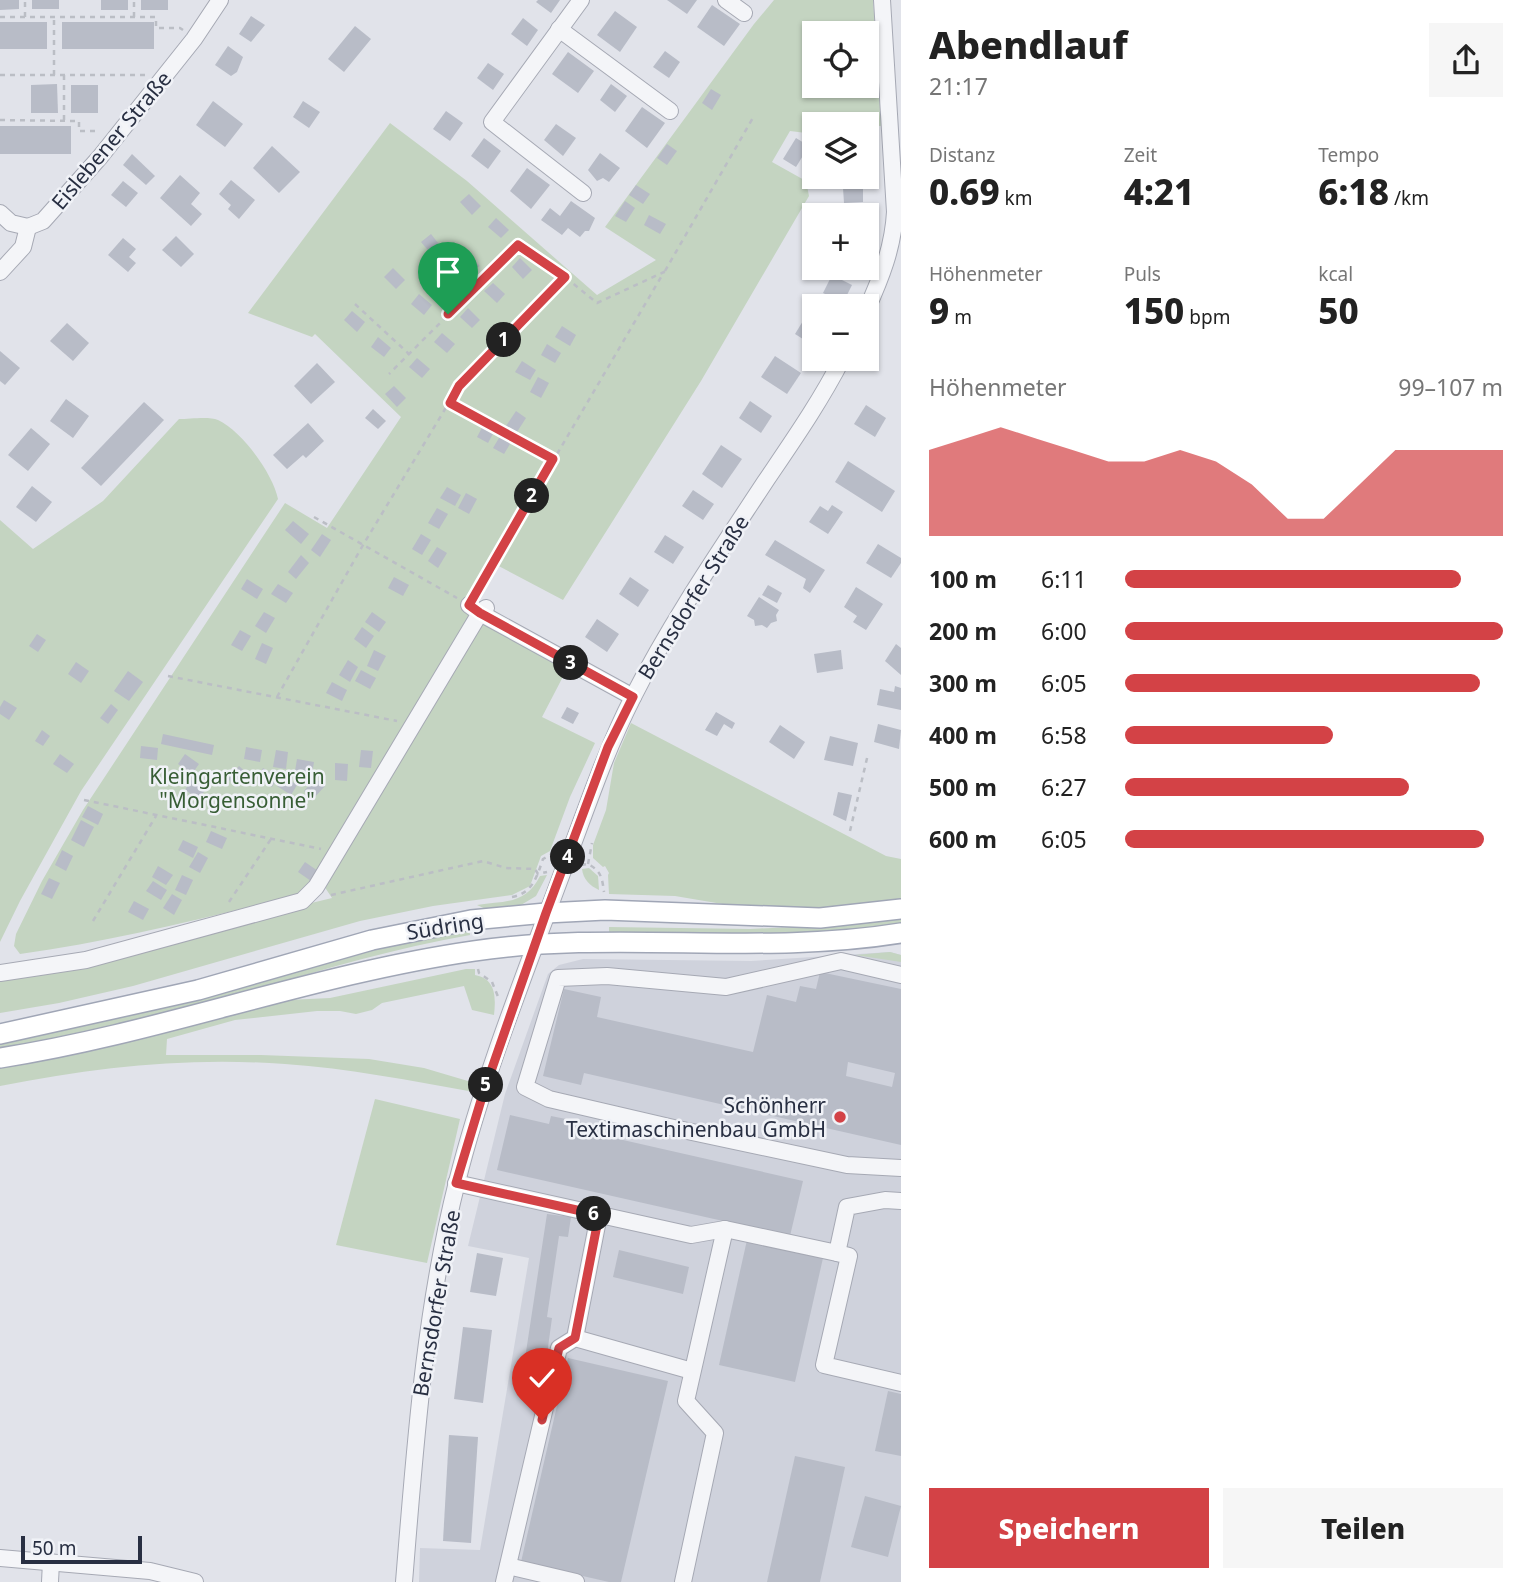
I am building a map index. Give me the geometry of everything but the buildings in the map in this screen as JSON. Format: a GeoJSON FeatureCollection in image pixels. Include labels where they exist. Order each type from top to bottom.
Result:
{"type":"FeatureCollection","features":[{"type":"Feature","properties":{"kind":"main road","name":"Südring"},"geometry":{"type":"LineString","coordinates":[[0,1034],[198,990],[407,932],[471,920],[612,910],[810,918],[901,909]]}},
{"type":"Feature","properties":{"kind":"main road","name":"Südring"},"geometry":{"type":"LineString","coordinates":[[0,1058],[156,1024],[327,981],[476,951],[604,942],[797,942],[901,933]]}},
{"type":"Feature","properties":{"kind":"street","name":"Eislebener Straße"},"geometry":{"type":"LineString","coordinates":[[27,227],[43,221],[100,157],[160,82],[220,0]]}},
{"type":"Feature","properties":{"kind":"street"},"geometry":{"type":"LineString","coordinates":[[581,0],[492,122],[583,193]]}},
{"type":"Feature","properties":{"kind":"street"},"geometry":{"type":"LineString","coordinates":[[726,0],[744,13]]}},
{"type":"Feature","properties":{"kind":"street"},"geometry":{"type":"LineString","coordinates":[[874,294],[898,234],[898,192],[882,0]]}},
{"type":"Feature","properties":{"kind":"street"},"geometry":{"type":"LineString","coordinates":[[559,29],[670,111]]}},
{"type":"Feature","properties":{"kind":"street"},"geometry":{"type":"LineString","coordinates":[[0,213],[11,223],[27,227],[23,247],[0,272]]}},
{"type":"Feature","properties":{"kind":"street","name":"Bernsdorfer Straße"},"geometry":{"type":"LineString","coordinates":[[404,1582],[418,1408],[434,1295],[456,1183],[482,1097],[546,913],[608,747],[633,697],[674,622],[794,440],[835,371]]}},
{"type":"Feature","properties":{"kind":"street"},"geometry":{"type":"LineString","coordinates":[[0,973],[86,960],[302,901],[316,887],[478,609],[633,697]]}},
{"type":"Feature","properties":{"kind":"street"},"geometry":{"type":"LineString","coordinates":[[901,975],[841,961],[726,987],[607,976],[558,978],[525,1087],[549,1099],[847,1166],[901,1168]]}},
{"type":"Feature","properties":{"kind":"street"},"geometry":{"type":"LineString","coordinates":[[456,1183],[691,1235],[725,1229],[849,1256],[824,1365],[901,1383]]}},
{"type":"Feature","properties":{"kind":"street"},"geometry":{"type":"LineString","coordinates":[[836,1253],[847,1207],[885,1200],[901,1201]]}},
{"type":"Feature","properties":{"kind":"street"},"geometry":{"type":"LineString","coordinates":[[576,1582],[506,1574],[559,1348],[575,1338],[599,1215]]}},
{"type":"Feature","properties":{"kind":"street"},"geometry":{"type":"LineString","coordinates":[[683,1582],[715,1433],[686,1401],[725,1229]]}},
{"type":"Feature","properties":{"kind":"street"},"geometry":{"type":"LineString","coordinates":[[575,1338],[692,1370]]}},
{"type":"Feature","properties":{"kind":"street"},"geometry":{"type":"LineString","coordinates":[[0,1558],[150,1571],[195,1582]]}},
{"type":"Feature","properties":{"kind":"street"},"geometry":{"type":"LineString","coordinates":[[50,1582],[51,1562]]}},
{"type":"Feature","properties":{"kind":"path"},"geometry":{"type":"LineString","coordinates":[[25,0],[25,17]]}},
{"type":"Feature","properties":{"kind":"path"},"geometry":{"type":"LineString","coordinates":[[134,0],[134,17]]}},
{"type":"Feature","properties":{"kind":"path"},"geometry":{"type":"LineString","coordinates":[[0,17],[156,17],[156,28],[173,28]]}},
{"type":"Feature","properties":{"kind":"path"},"geometry":{"type":"LineString","coordinates":[[54,17],[54,75]]}},
{"type":"Feature","properties":{"kind":"path"},"geometry":{"type":"LineString","coordinates":[[0,75],[150,75],[160,82]]}},
{"type":"Feature","properties":{"kind":"path"},"geometry":{"type":"LineString","coordinates":[[64,75],[64,121]]}},
{"type":"Feature","properties":{"kind":"path"},"geometry":{"type":"LineString","coordinates":[[314,517],[478,609],[553,459],[754,116]]}},
{"type":"Feature","properties":{"kind":"path"},"geometry":{"type":"LineString","coordinates":[[0,120],[79,121],[79,131],[93,131]]}},
{"type":"Feature","properties":{"kind":"path"},"geometry":{"type":"LineString","coordinates":[[453,243],[488,275]]}},
{"type":"Feature","properties":{"kind":"path"},"geometry":{"type":"LineString","coordinates":[[389,374],[518,245],[597,303],[664,272]]}},
{"type":"Feature","properties":{"kind":"path"},"geometry":{"type":"LineString","coordinates":[[276,697],[363,545],[459,386],[565,277]]}},
{"type":"Feature","properties":{"kind":"path"},"geometry":{"type":"LineString","coordinates":[[355,304],[409,354]]}},
{"type":"Feature","properties":{"kind":"path"},"geometry":{"type":"LineString","coordinates":[[450,403],[553,459]]}},
{"type":"Feature","properties":{"kind":"path"},"geometry":{"type":"LineString","coordinates":[[168,676],[403,722]]}},
{"type":"Feature","properties":{"kind":"path"},"geometry":{"type":"LineString","coordinates":[[850,831],[868,754]]}},
{"type":"Feature","properties":{"kind":"path"},"geometry":{"type":"LineString","coordinates":[[84,800],[330,851]]}},
{"type":"Feature","properties":{"kind":"path"},"geometry":{"type":"LineString","coordinates":[[93,921],[156,816]]}},
{"type":"Feature","properties":{"kind":"path"},"geometry":{"type":"LineString","coordinates":[[229,902],[271,839]]}},
{"type":"Feature","properties":{"kind":"path"},"geometry":{"type":"LineString","coordinates":[[302,901],[483,861],[506,868],[535,869],[538,874]]}},
{"type":"Feature","properties":{"kind":"path"},"geometry":{"type":"LineString","coordinates":[[476,951],[479,973],[492,982],[499,999]]}},
{"type":"Feature","properties":{"kind":"shaded area"},"geometry":{"type":"Polygon","coordinates":[[[890,952],[901,955],[901,1582],[419,1582],[420,1548],[480,1550],[529,1258],[468,1246],[505,1094],[548,974],[559,965],[583,959],[751,961],[890,952]]]}},
{"type":"Feature","properties":{"kind":"green space","name":"Kleingartenverein \"Morgensonne\""},"geometry":{"type":"Polygon","coordinates":[[[774,0],[873,0],[874,21],[802,21],[802,98],[879,98],[879,84],[882,126],[879,126],[879,112],[802,112],[802,132],[790,131],[772,162],[802,179],[802,189],[808,189],[809,196],[802,203],[802,208],[701,381],[563,600],[493,563],[473,600],[472,614],[313,890],[94,942],[20,954],[14,946],[16,934],[42,881],[83,810],[285,503],[327,528],[401,417],[315,334],[312,337],[248,313],[390,123],[467,181],[597,295],[656,260],[605,227],[774,0]]]}},
{"type":"Feature","properties":{"kind":"green space"},"geometry":{"type":"Polygon","coordinates":[[[210,418],[218,420],[237,433],[263,466],[278,499],[81,791],[0,942],[0,520],[33,549],[103,501],[179,419],[210,418]]]}},
{"type":"Feature","properties":{"kind":"green space"},"geometry":{"type":"Polygon","coordinates":[[[482,625],[490,625],[568,667],[542,717],[595,743],[570,797],[550,851],[541,856],[530,886],[512,895],[433,906],[360,921],[133,986],[0,1013],[0,979],[332,898],[324,886],[482,625]]]}},
{"type":"Feature","properties":{"kind":"green space"},"geometry":{"type":"Polygon","coordinates":[[[631,723],[886,856],[901,859],[901,900],[815,910],[746,908],[675,896],[609,894],[609,873],[605,866],[593,858],[593,845],[606,810],[614,763],[631,723]]]}},
{"type":"Feature","properties":{"kind":"green space"},"geometry":{"type":"Polygon","coordinates":[[[589,868],[598,876],[599,890],[584,876],[582,869],[589,868]]]}},
{"type":"Feature","properties":{"kind":"green space"},"geometry":{"type":"Polygon","coordinates":[[[547,875],[536,896],[521,905],[488,910],[477,905],[514,900],[528,892],[540,876],[547,875]]]}},
{"type":"Feature","properties":{"kind":"green space"},"geometry":{"type":"Polygon","coordinates":[[[901,917],[901,924],[800,934],[609,933],[609,927],[750,929],[815,926],[901,917]]]}},
{"type":"Feature","properties":{"kind":"green space"},"geometry":{"type":"Polygon","coordinates":[[[469,928],[470,935],[367,958],[148,1018],[0,1049],[0,1042],[184,1002],[347,955],[469,928]]]}},
{"type":"Feature","properties":{"kind":"green space"},"geometry":{"type":"Polygon","coordinates":[[[890,952],[901,955],[901,962],[855,955],[890,952]]]}},
{"type":"Feature","properties":{"kind":"green space"},"geometry":{"type":"Polygon","coordinates":[[[475,969],[475,975],[487,980],[491,985],[495,1002],[494,1015],[472,1010],[464,986],[382,1003],[372,1010],[356,1014],[317,1011],[235,1020],[167,1039],[166,1055],[369,1059],[424,1068],[478,1084],[474,1092],[380,1075],[248,1062],[142,1065],[0,1086],[0,1066],[288,1000],[330,998],[475,969]]]}},
{"type":"Feature","properties":{"kind":"green space"},"geometry":{"type":"Polygon","coordinates":[[[375,1099],[460,1119],[427,1263],[336,1245],[375,1099]]]}},
{"type":"Feature","properties":{"kind":"place","name":"Schönherr Textimaschinenbau GmbH"},"geometry":{"type":"Point","coordinates":[840,1117]}},
{"type":"Feature","properties":{"kind":"route"},"geometry":{"type":"LineString","coordinates":[[448,314],[518,245],[565,277],[459,386],[450,403],[553,459],[469,605],[633,697],[608,747],[546,913],[482,1097],[456,1183],[599,1215],[575,1338],[559,1348],[542,1420]]}}]}
